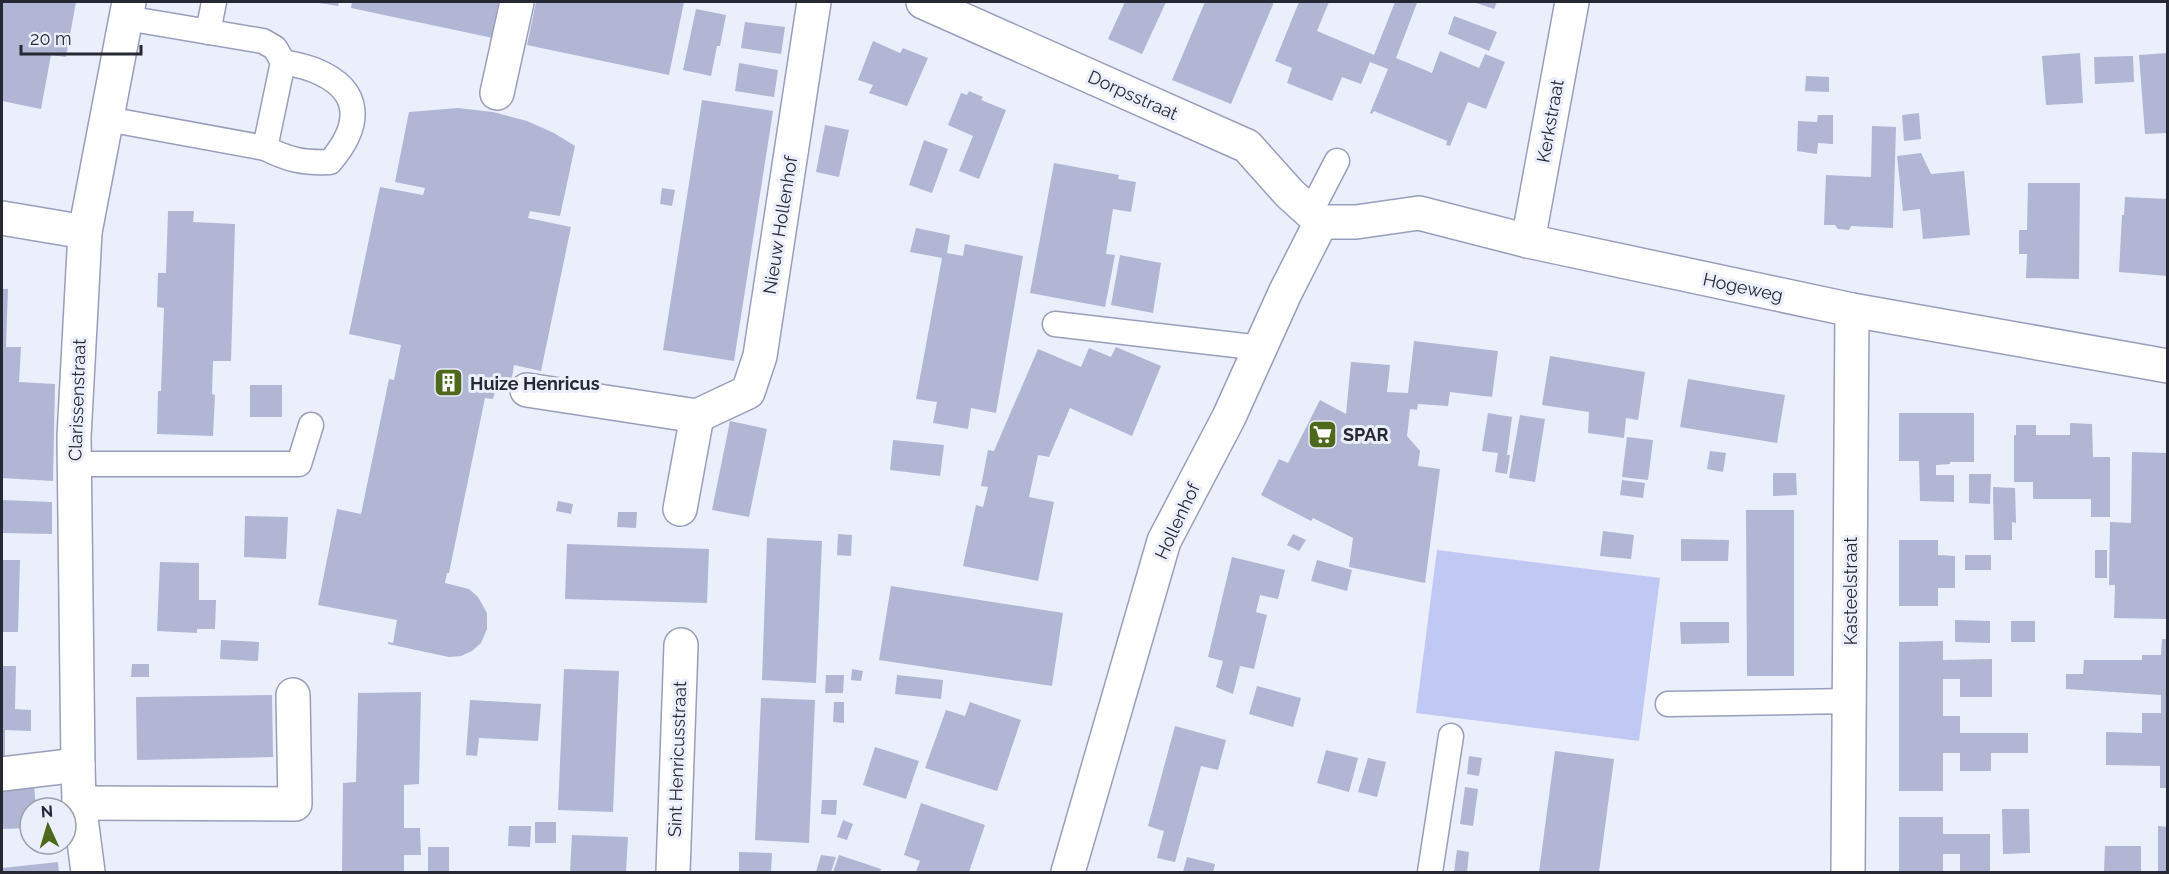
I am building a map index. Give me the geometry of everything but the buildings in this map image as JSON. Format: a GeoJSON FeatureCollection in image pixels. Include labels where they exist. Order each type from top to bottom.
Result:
{"type":"FeatureCollection","features":[{"type":"Feature","properties":{"kind":"street"},"geometry":{"type":"LineString","coordinates":[[497,93],[517,2]]}},
{"type":"Feature","properties":{"kind":"street","name":"Nieuw Hollenhof"},"geometry":{"type":"LineString","coordinates":[[697,416],[748,392],[760,356],[814,2]]}},
{"type":"Feature","properties":{"kind":"street","name":"Dorpsstraat"},"geometry":{"type":"LineString","coordinates":[[923,2],[1246,146],[1290,194],[1316,217]]}},
{"type":"Feature","properties":{"kind":"street","name":"Kerkstraat"},"geometry":{"type":"LineString","coordinates":[[1528,241],[1572,2]]}},
{"type":"Feature","properties":{"kind":"street","name":"Clarissenstraat"},"geometry":{"type":"LineString","coordinates":[[88,873],[79,803],[74,437],[85,232],[127,10]]}},
{"type":"Feature","properties":{"kind":"street","name":"Hogeweg"},"geometry":{"type":"LineString","coordinates":[[1316,217],[1356,222],[1419,213],[1528,241],[1852,310],[2168,366]]}},
{"type":"Feature","properties":{"kind":"street","name":"Hollenhof"},"geometry":{"type":"LineString","coordinates":[[1068,873],[1164,542],[1229,417],[1261,348],[1316,217]]}},
{"type":"Feature","properties":{"kind":"street"},"geometry":{"type":"LineString","coordinates":[[2,218],[85,232]]}},
{"type":"Feature","properties":{"kind":"street","name":"Kasteelstraat"},"geometry":{"type":"LineString","coordinates":[[1848,873],[1852,310]]}},
{"type":"Feature","properties":{"kind":"street"},"geometry":{"type":"LineString","coordinates":[[527,390],[697,416],[680,508]]}},
{"type":"Feature","properties":{"kind":"street","name":"Sint Henricusstraat"},"geometry":{"type":"LineString","coordinates":[[673,873],[681,645]]}},
{"type":"Feature","properties":{"kind":"street"},"geometry":{"type":"LineString","coordinates":[[79,803],[295,804],[293,695]]}},
{"type":"Feature","properties":{"kind":"street"},"geometry":{"type":"LineString","coordinates":[[2,774],[78,765]]}},
{"type":"Feature","properties":{"kind":"lane"},"geometry":{"type":"LineString","coordinates":[[208,32],[214,2]]}},
{"type":"Feature","properties":{"kind":"lane"},"geometry":{"type":"LineString","coordinates":[[127,10],[208,32],[263,41],[275,48],[282,62],[265,148]]}},
{"type":"Feature","properties":{"kind":"lane"},"geometry":{"type":"LineString","coordinates":[[107,119],[265,148],[284,158],[307,163],[330,162],[341,148],[351,127],[353,107],[344,91],[330,78],[313,70],[282,62]]}},
{"type":"Feature","properties":{"kind":"lane"},"geometry":{"type":"LineString","coordinates":[[1316,217],[1337,161]]}},
{"type":"Feature","properties":{"kind":"lane"},"geometry":{"type":"LineString","coordinates":[[1055,324],[1261,348]]}},
{"type":"Feature","properties":{"kind":"lane"},"geometry":{"type":"LineString","coordinates":[[74,464],[299,464],[311,425]]}},
{"type":"Feature","properties":{"kind":"lane"},"geometry":{"type":"LineString","coordinates":[[1668,705],[1849,701]]}},
{"type":"Feature","properties":{"kind":"lane"},"geometry":{"type":"LineString","coordinates":[[1430,873],[1452,736]]}},
{"type":"Feature","properties":{"kind":"shaded area"},"geometry":{"type":"Polygon","coordinates":[[[1437,550],[1660,578],[1639,741],[1416,713],[1437,550]]]}},
{"type":"Feature","properties":{"kind":"place","name":"Huize Henricus"},"geometry":{"type":"Point","coordinates":[449,383]}},
{"type":"Feature","properties":{"kind":"place","name":"SPAR"},"geometry":{"type":"Point","coordinates":[1322,434]}}]}
